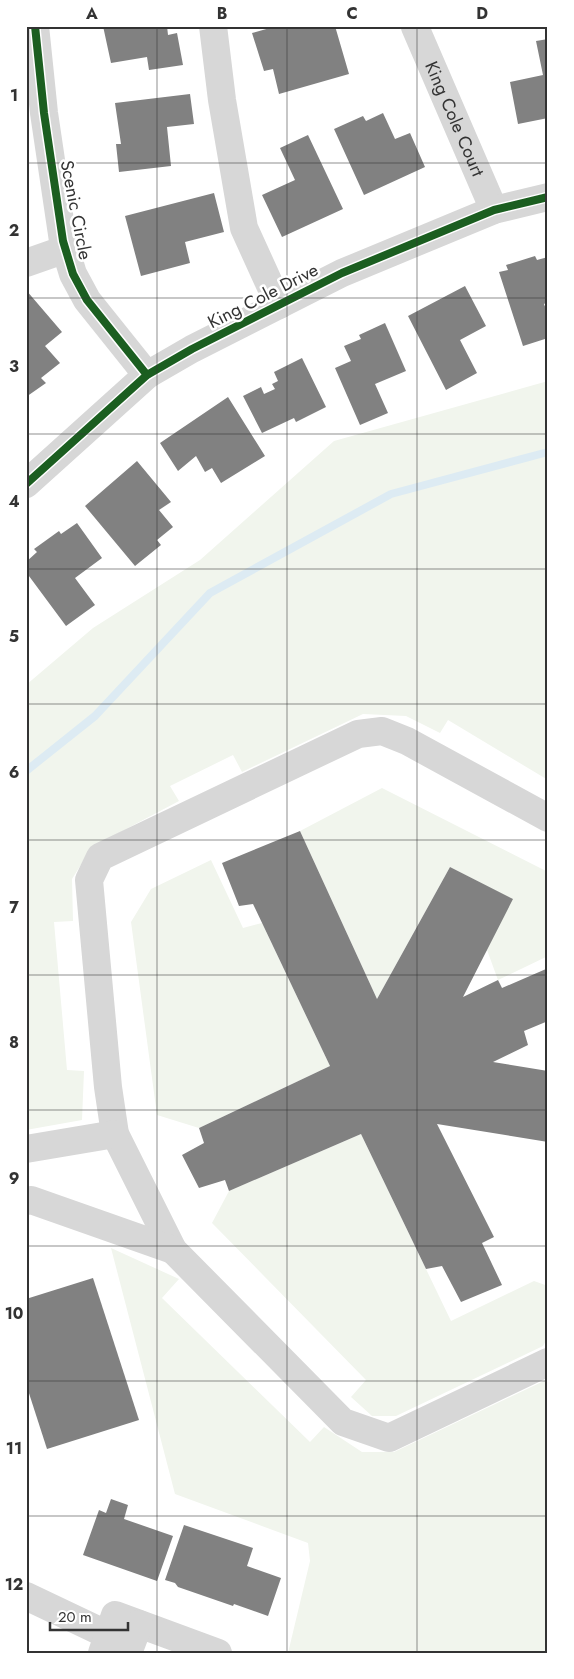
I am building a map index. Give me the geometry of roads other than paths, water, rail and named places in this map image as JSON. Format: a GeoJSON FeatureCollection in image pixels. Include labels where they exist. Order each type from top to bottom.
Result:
{"type":"FeatureCollection","features":[{"type":"Feature","properties":{"kind":"street","name":"Scenic Circle"},"geometry":{"type":"LineString","coordinates":[[35,26],[35,114],[63,241],[73,274],[87,300],[147,375]]}},
{"type":"Feature","properties":{"kind":"street"},"geometry":{"type":"LineString","coordinates":[[213,26],[222,100],[244,228],[279,305]]}},
{"type":"Feature","properties":{"kind":"street","name":"King Cole Court"},"geometry":{"type":"LineString","coordinates":[[415,27],[494,210]]}},
{"type":"Feature","properties":{"kind":"street","name":"King Cole Drive"},"geometry":{"type":"LineString","coordinates":[[26,484],[147,375],[192,349],[342,273],[494,210],[548,197]]}},
{"type":"Feature","properties":{"kind":"street"},"geometry":{"type":"LineString","coordinates":[[26,263],[66,250]]}},
{"type":"Feature","properties":{"kind":"street"},"geometry":{"type":"LineString","coordinates":[[548,818],[407,741],[382,731],[358,734],[100,857],[89,880],[108,1087],[115,1134],[173,1250],[343,1422],[389,1438],[548,1362]]}},
{"type":"Feature","properties":{"kind":"street"},"geometry":{"type":"LineString","coordinates":[[26,1148],[115,1134]]}},
{"type":"Feature","properties":{"kind":"street"},"geometry":{"type":"LineString","coordinates":[[26,1201],[31,1200],[173,1250]]}},
{"type":"Feature","properties":{"kind":"street"},"geometry":{"type":"LineString","coordinates":[[26,1596],[105,1644],[115,1615],[139,1624],[166,1644],[211,1651]]}},
{"type":"Feature","properties":{"kind":"street"},"geometry":{"type":"LineString","coordinates":[[128,1653],[139,1624]]}},
{"type":"Feature","properties":{"kind":"waterway"},"geometry":{"type":"LineString","coordinates":[[26,771],[95,716],[210,593],[391,494],[548,452]]}}]}
